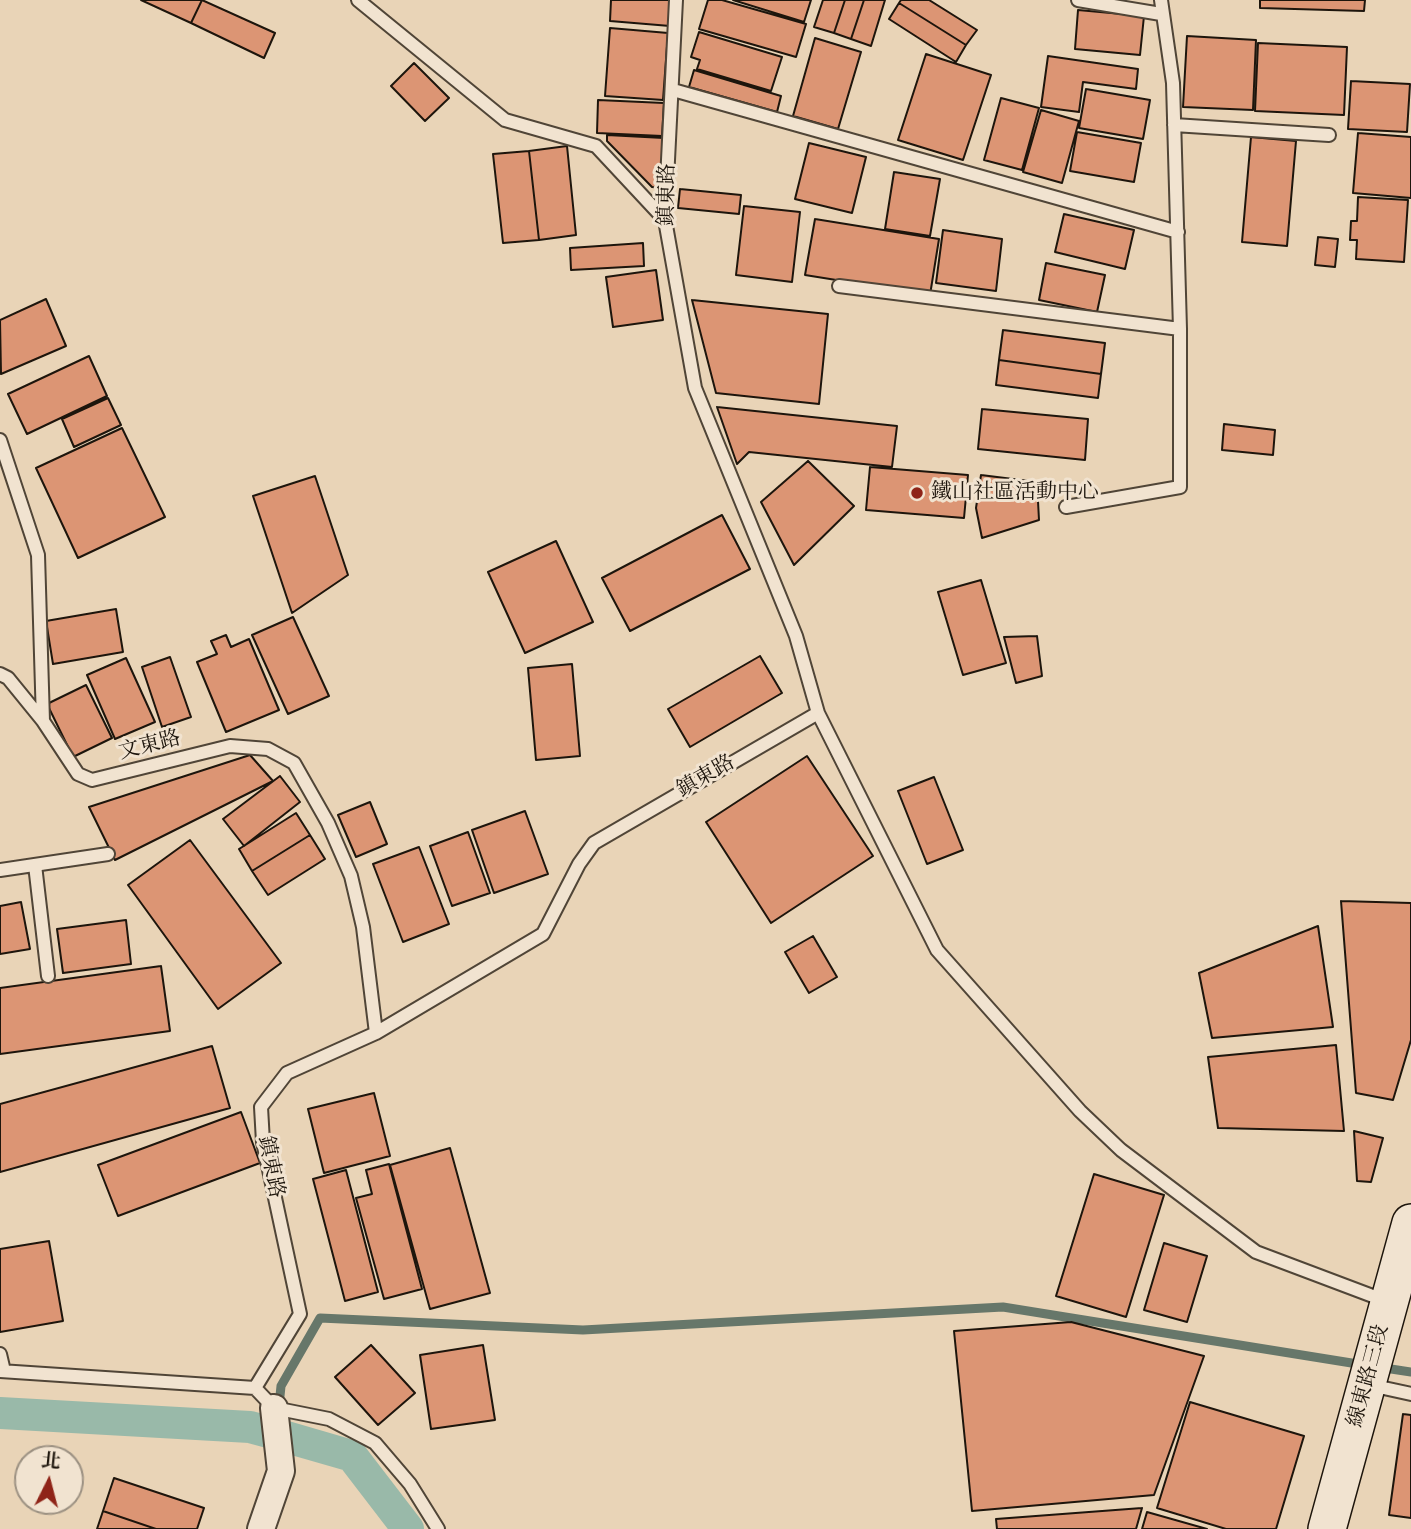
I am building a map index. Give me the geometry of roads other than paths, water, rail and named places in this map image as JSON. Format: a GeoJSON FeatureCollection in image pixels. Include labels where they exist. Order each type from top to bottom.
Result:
{"type":"FeatureCollection","features":[{"type":"Feature","properties":{"kind":"main road","name":"線東路三段"},"geometry":{"type":"LineString","coordinates":[[1327,1529],[1411,1223]]}},
{"type":"Feature","properties":{"kind":"street"},"geometry":{"type":"LineString","coordinates":[[261,1529],[281,1471],[274,1408]]}},
{"type":"Feature","properties":{"kind":"lane"},"geometry":{"type":"LineString","coordinates":[[358,0],[505,120],[596,146],[665,220]]}},
{"type":"Feature","properties":{"kind":"lane","name":"鎮東路"},"geometry":{"type":"LineString","coordinates":[[255,1388],[300,1314],[263,1142],[261,1107],[287,1073],[376,1033],[543,934],[579,864],[594,843],[818,713],[796,636],[695,388],[665,220],[676,0]]}},
{"type":"Feature","properties":{"kind":"lane"},"geometry":{"type":"LineString","coordinates":[[1078,0],[1161,14]]}},
{"type":"Feature","properties":{"kind":"lane"},"geometry":{"type":"LineString","coordinates":[[1066,507],[1180,487],[1180,329],[1173,83],[1161,0]]}},
{"type":"Feature","properties":{"kind":"lane"},"geometry":{"type":"LineString","coordinates":[[673,90],[1178,232]]}},
{"type":"Feature","properties":{"kind":"lane"},"geometry":{"type":"LineString","coordinates":[[1174,125],[1329,135]]}},
{"type":"Feature","properties":{"kind":"lane"},"geometry":{"type":"LineString","coordinates":[[839,286],[1180,329]]}},
{"type":"Feature","properties":{"kind":"lane"},"geometry":{"type":"LineString","coordinates":[[0,440],[38,555],[43,721]]}},
{"type":"Feature","properties":{"kind":"lane","name":"文東路"},"geometry":{"type":"LineString","coordinates":[[0,674],[8,678],[43,721],[78,774],[92,780],[230,746],[268,749],[294,762],[328,823],[351,876],[363,927],[376,1033]]}},
{"type":"Feature","properties":{"kind":"lane"},"geometry":{"type":"LineString","coordinates":[[818,713],[937,950],[1080,1111],[1121,1150],[1256,1252],[1390,1303]]}},
{"type":"Feature","properties":{"kind":"lane"},"geometry":{"type":"LineString","coordinates":[[0,870],[108,854]]}},
{"type":"Feature","properties":{"kind":"lane"},"geometry":{"type":"LineString","coordinates":[[35,865],[48,976]]}},
{"type":"Feature","properties":{"kind":"lane"},"geometry":{"type":"LineString","coordinates":[[0,1354],[2,1371],[255,1388],[274,1408],[330,1419],[375,1443],[410,1483],[438,1529]]}},
{"type":"Feature","properties":{"kind":"lane"},"geometry":{"type":"LineString","coordinates":[[1367,1384],[1411,1394]]}},
{"type":"Feature","properties":{"kind":"waterway"},"geometry":{"type":"LineString","coordinates":[[279,1406],[281,1386],[320,1318],[583,1330],[1003,1307],[1364,1365]]}},
{"type":"Feature","properties":{"kind":"waterway"},"geometry":{"type":"LineString","coordinates":[[1378,1367],[1411,1372]]}},
{"type":"Feature","properties":{"kind":"waterway"},"geometry":{"type":"LineString","coordinates":[[0,1413],[250,1427],[276,1434],[352,1456],[408,1529]]}},
{"type":"Feature","properties":{"kind":"place","name":"鐵山社區活動中心"},"geometry":{"type":"Point","coordinates":[917,493]}}]}
